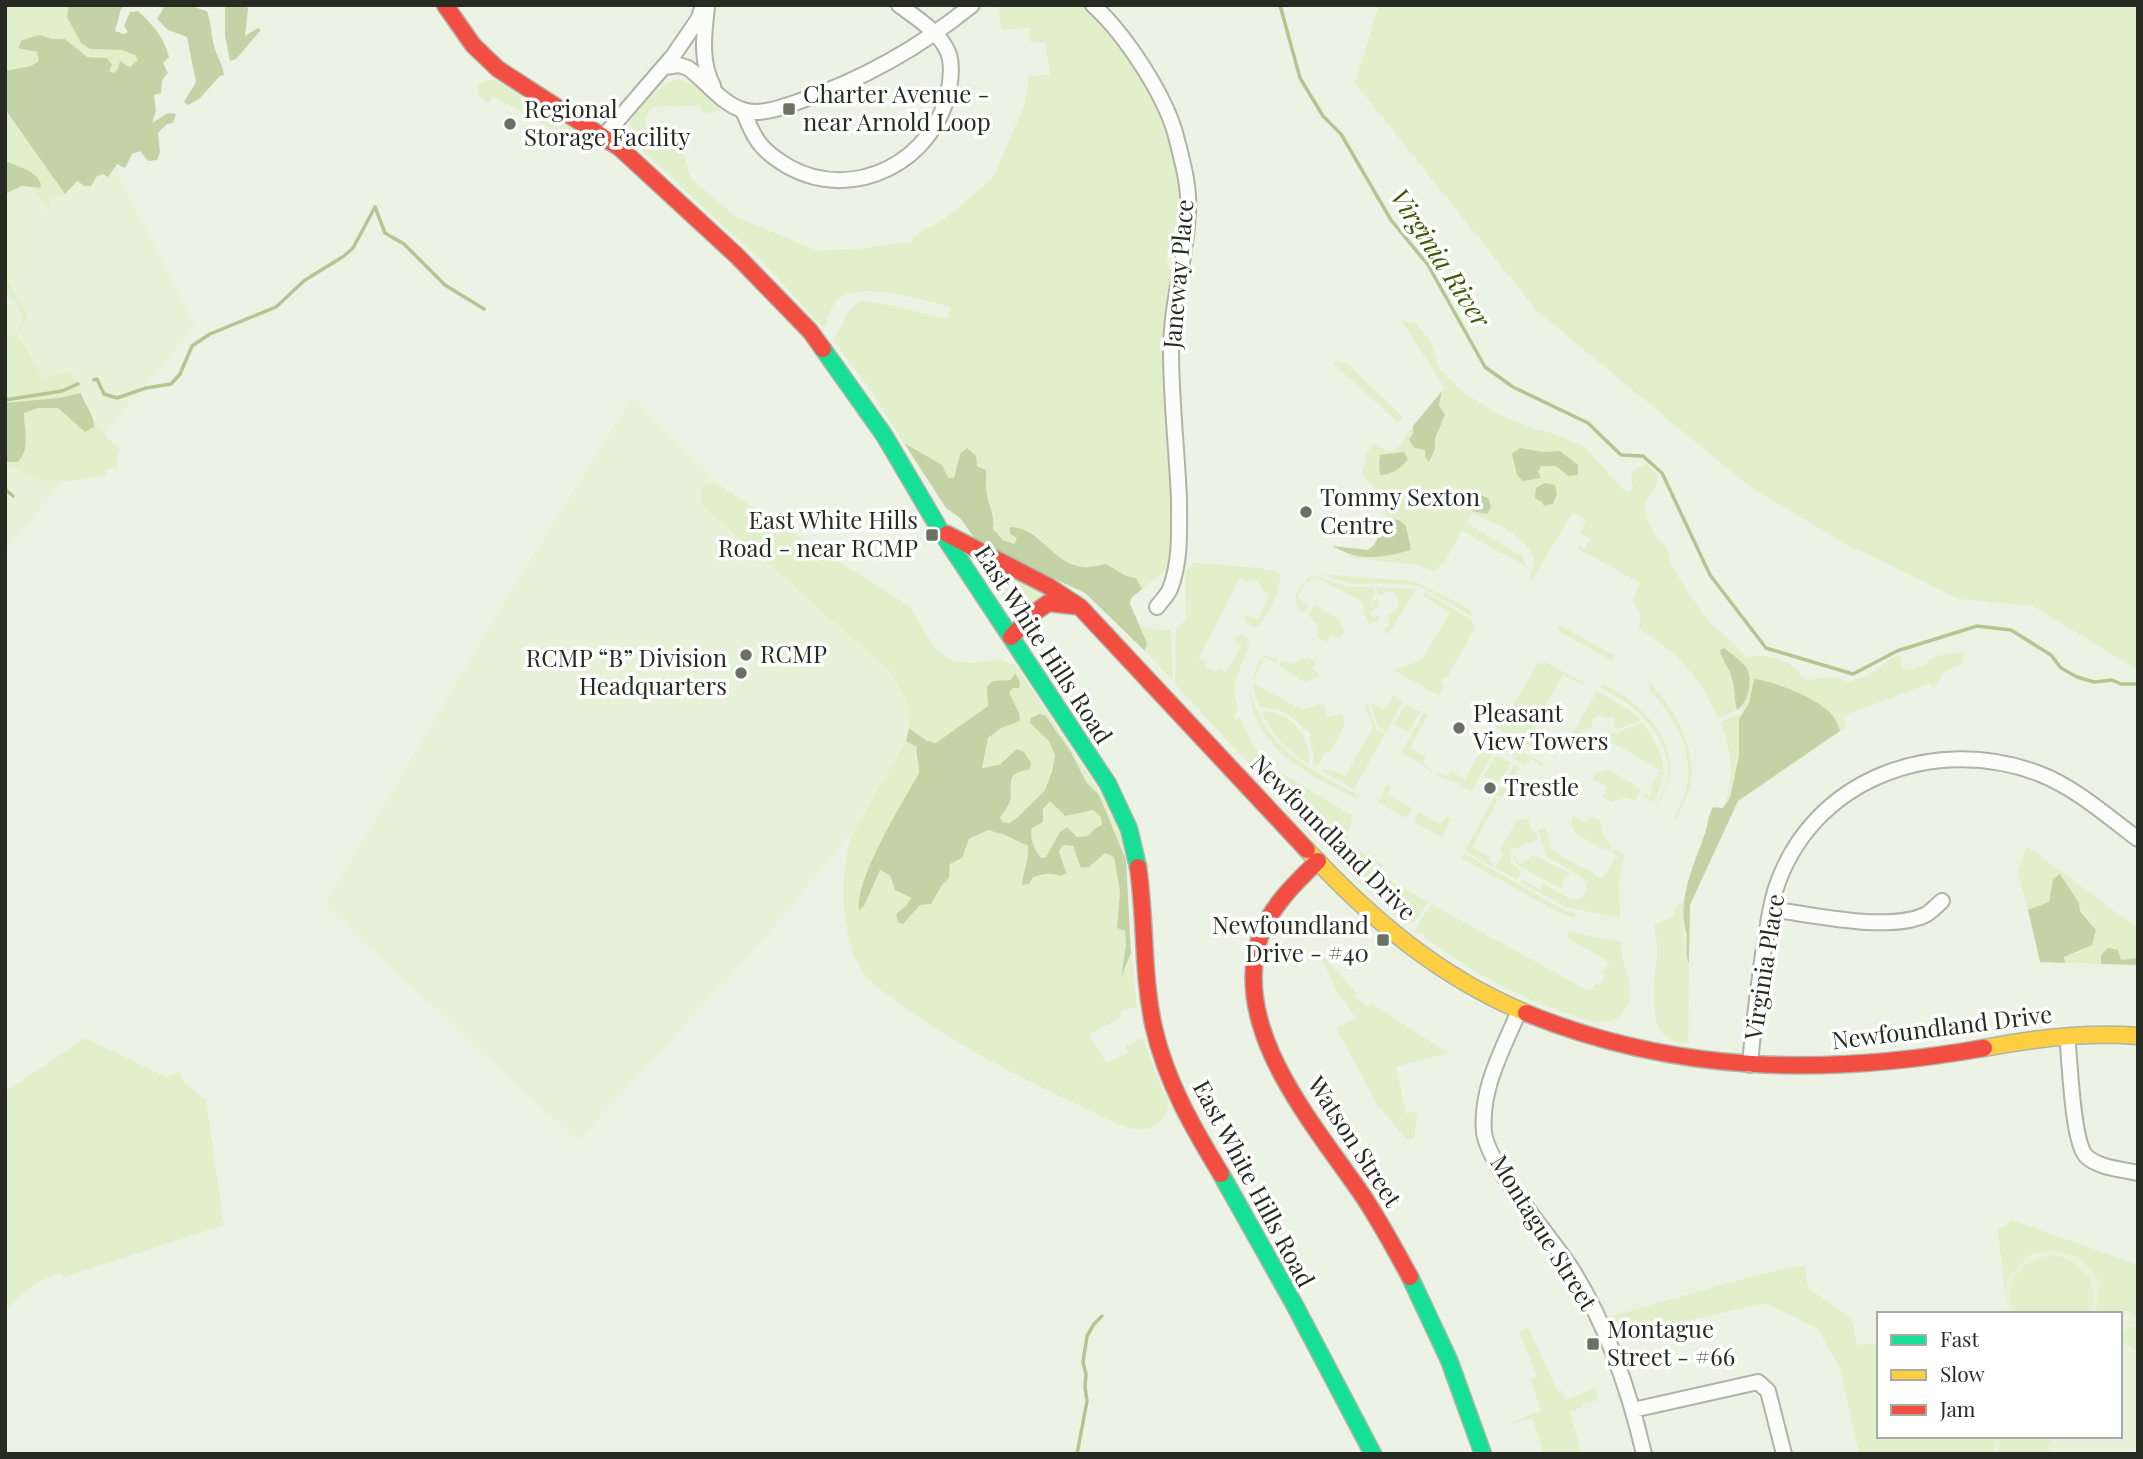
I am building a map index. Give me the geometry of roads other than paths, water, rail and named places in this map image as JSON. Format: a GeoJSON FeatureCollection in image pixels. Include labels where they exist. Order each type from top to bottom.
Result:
{"type":"FeatureCollection","features":[{"type":"Feature","properties":{"kind":"street"},"geometry":{"type":"LineString","coordinates":[[604,136],[665,67],[706,5]]}},
{"type":"Feature","properties":{"kind":"street"},"geometry":{"type":"LineString","coordinates":[[706,5],[703,51],[709,78],[716,90]]}},
{"type":"Feature","properties":{"kind":"street"},"geometry":{"type":"LineString","coordinates":[[743,111],[761,146],[781,162],[807,176],[835,181],[869,176],[906,159],[919,148],[938,123],[948,96],[951,66],[947,49],[935,34],[899,5]]}},
{"type":"Feature","properties":{"kind":"street"},"geometry":{"type":"LineString","coordinates":[[665,67],[679,65],[688,68],[743,111],[775,109],[853,82],[888,64],[935,34],[972,5]]}},
{"type":"Feature","properties":{"kind":"street","name":"Janeway Place"},"geometry":{"type":"LineString","coordinates":[[1093,5],[1122,37],[1154,85],[1176,135],[1187,186],[1188,221],[1171,350],[1178,471],[1179,552],[1169,592],[1157,607]]}},
{"type":"Feature","properties":{"kind":"street","name":"East White Hills Road"},"geometry":{"type":"LineString","coordinates":[[447,8],[473,45],[498,69],[620,148],[737,256],[810,331],[884,435],[940,530],[1108,784],[1131,834],[1137,858],[1146,984],[1153,1023],[1175,1088],[1189,1119],[1246,1217],[1373,1454]]}},
{"type":"Feature","properties":{"kind":"street","name":"Newfoundland Drive"},"geometry":{"type":"LineString","coordinates":[[940,530],[971,550],[1055,590],[1080,607],[1318,861],[1374,916],[1405,942],[1460,979],[1520,1011],[1591,1038],[1628,1048],[1688,1059],[1750,1065],[1881,1064],[2067,1036],[2138,1036]]}},
{"type":"Feature","properties":{"kind":"street"},"geometry":{"type":"LineString","coordinates":[[1011,637],[1034,613],[1048,603],[1080,607]]}},
{"type":"Feature","properties":{"kind":"street","name":"Virginia Place"},"geometry":{"type":"LineString","coordinates":[[1750,1065],[1757,996],[1775,891],[1795,847],[1815,821],[1832,804],[1873,779],[1932,760],[1963,758],[1994,761],[2043,775],[2065,786],[2138,839]]}},
{"type":"Feature","properties":{"kind":"street","name":"Watson Street"},"geometry":{"type":"LineString","coordinates":[[1318,861],[1289,889],[1260,937],[1253,965],[1259,1017],[1280,1069],[1301,1107],[1383,1228],[1436,1328],[1483,1454]]}},
{"type":"Feature","properties":{"kind":"street"},"geometry":{"type":"LineString","coordinates":[[1771,909],[1862,921],[1904,921],[1926,914],[1942,901]]}},
{"type":"Feature","properties":{"kind":"street","name":"Montague Street"},"geometry":{"type":"LineString","coordinates":[[1520,1011],[1491,1077],[1483,1108],[1485,1136],[1497,1166],[1550,1237],[1585,1293],[1626,1385],[1644,1454]]}},
{"type":"Feature","properties":{"kind":"street"},"geometry":{"type":"LineString","coordinates":[[2067,1036],[2076,1127],[2085,1155],[2095,1163],[2138,1173]]}},
{"type":"Feature","properties":{"kind":"street"},"geometry":{"type":"LineString","coordinates":[[1633,1410],[1758,1382],[1768,1391],[1784,1454]]}},
{"type":"Feature","properties":{"kind":"waterway","name":"Virginia River"},"geometry":{"type":"LineString","coordinates":[[1280,5],[1300,78],[1323,116],[1341,134],[1391,220],[1428,265],[1485,367],[1513,387],[1588,423],[1621,455],[1643,456],[1662,473],[1710,575],[1766,648],[1853,674],[1897,651],[1977,626],[2011,630],[2051,655],[2061,668],[2077,677],[2094,682],[2112,680],[2121,684],[2138,684]]}},
{"type":"Feature","properties":{"kind":"waterway"},"geometry":{"type":"LineString","coordinates":[[375,207],[385,233],[404,244],[445,285],[484,309]]}},
{"type":"Feature","properties":{"kind":"waterway"},"geometry":{"type":"LineString","coordinates":[[94,380],[97,379],[104,394],[117,398],[146,388],[171,384],[180,374],[192,346],[210,334],[276,307],[305,280],[344,256],[353,248],[375,207]]}},
{"type":"Feature","properties":{"kind":"waterway"},"geometry":{"type":"LineString","coordinates":[[5,400],[62,391],[78,384]]}},
{"type":"Feature","properties":{"kind":"waterway"},"geometry":{"type":"LineString","coordinates":[[5,489],[13,496]]}},
{"type":"Feature","properties":{"kind":"waterway"},"geometry":{"type":"LineString","coordinates":[[1077,1454],[1087,1401],[1083,1362],[1087,1336],[1102,1316]]}},
{"type":"Feature","properties":{"kind":"place","name":"Charter Avenue - near Arnold Loop"},"geometry":{"type":"Point","coordinates":[789,109]}},
{"type":"Feature","properties":{"kind":"place","name":"Regional Storage Facility"},"geometry":{"type":"Point","coordinates":[510,124]}},
{"type":"Feature","properties":{"kind":"place","name":"Tommy Sexton Centre"},"geometry":{"type":"Point","coordinates":[1306,512]}},
{"type":"Feature","properties":{"kind":"place","name":"East White Hills Road - near RCMP"},"geometry":{"type":"Point","coordinates":[932,535]}},
{"type":"Feature","properties":{"kind":"place","name":"RCMP"},"geometry":{"type":"Point","coordinates":[746,655]}},
{"type":"Feature","properties":{"kind":"place","name":"RCMP “B” Division Headquarters"},"geometry":{"type":"Point","coordinates":[741,673]}},
{"type":"Feature","properties":{"kind":"place","name":"Pleasant View Towers"},"geometry":{"type":"Point","coordinates":[1459,728]}},
{"type":"Feature","properties":{"kind":"place","name":"Trestle"},"geometry":{"type":"Point","coordinates":[1490,788]}},
{"type":"Feature","properties":{"kind":"place","name":"Newfoundland Drive - #40"},"geometry":{"type":"Point","coordinates":[1383,940]}},
{"type":"Feature","properties":{"kind":"place","name":"Montague Street - #66"},"geometry":{"type":"Point","coordinates":[1593,1344]}}]}
